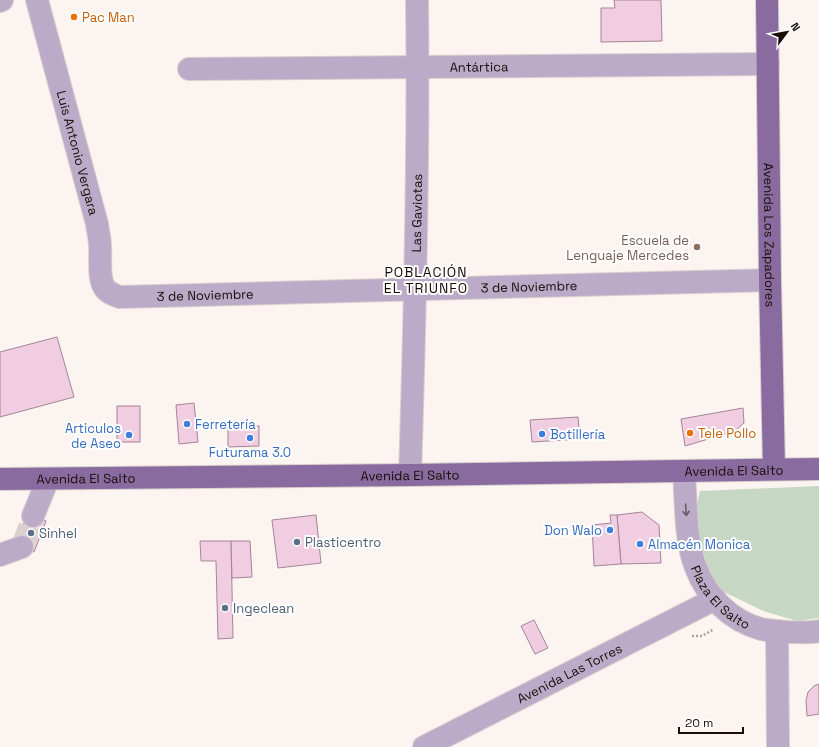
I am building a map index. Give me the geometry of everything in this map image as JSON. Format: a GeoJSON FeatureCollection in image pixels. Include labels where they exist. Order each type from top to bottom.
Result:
{"type":"FeatureCollection","features":[{"type":"Feature","properties":{"kind":"main road","name":"Avenida Los Zapadores"},"geometry":{"type":"LineString","coordinates":[[768,0],[770,280],[774,469]]}},
{"type":"Feature","properties":{"kind":"main road","name":"Avenida El Salto"},"geometry":{"type":"LineString","coordinates":[[0,479],[819,469]]}},
{"type":"Feature","properties":{"kind":"street","name":"Luis Antonio Vergara"},"geometry":{"type":"LineString","coordinates":[[37,0],[97,224],[102,282],[108,292],[120,297]]}},
{"type":"Feature","properties":{"kind":"street","name":"Las Gaviotas"},"geometry":{"type":"LineString","coordinates":[[410,475],[415,289],[418,67],[417,0]]}},
{"type":"Feature","properties":{"kind":"street","name":"Antártica"},"geometry":{"type":"LineString","coordinates":[[190,69],[768,64]]}},
{"type":"Feature","properties":{"kind":"street","name":"3 de Noviembre"},"geometry":{"type":"LineString","coordinates":[[120,297],[770,280]]}},
{"type":"Feature","properties":{"kind":"street","name":"Plaza El Salto"},"geometry":{"type":"LineString","coordinates":[[684,471],[691,552],[703,583],[714,599],[734,618],[761,629],[795,632],[819,631]]}},
{"type":"Feature","properties":{"kind":"street"},"geometry":{"type":"LineString","coordinates":[[33,516],[48,479]]}},
{"type":"Feature","properties":{"kind":"street"},"geometry":{"type":"LineString","coordinates":[[0,555],[22,547]]}},
{"type":"Feature","properties":{"kind":"street","name":"Avenida Las Torres"},"geometry":{"type":"LineString","coordinates":[[424,747],[714,599]]}},
{"type":"Feature","properties":{"kind":"street"},"geometry":{"type":"LineString","coordinates":[[777,631],[778,747]]}},
{"type":"Feature","properties":{"kind":"green space"},"geometry":{"type":"Polygon","coordinates":[[[819,486],[819,618],[797,621],[763,611],[724,592],[709,575],[694,516],[700,491],[819,486]]]}},
{"type":"Feature","properties":{"kind":"building"},"geometry":{"type":"Polygon","coordinates":[[[614,0],[661,0],[662,41],[601,42],[601,8],[615,8],[614,0]]]}},
{"type":"Feature","properties":{"kind":"building"},"geometry":{"type":"Polygon","coordinates":[[[57,337],[74,397],[0,417],[0,352],[57,337]]]}},
{"type":"Feature","properties":{"kind":"building","name":"Ferretería"},"geometry":{"type":"Polygon","coordinates":[[[194,403],[198,442],[179,444],[176,405],[194,403]]]}},
{"type":"Feature","properties":{"kind":"building"},"geometry":{"type":"Polygon","coordinates":[[[117,406],[140,406],[140,442],[117,442],[117,406]]]}},
{"type":"Feature","properties":{"kind":"building"},"geometry":{"type":"Polygon","coordinates":[[[743,408],[744,423],[735,431],[685,446],[681,419],[743,408]]]}},
{"type":"Feature","properties":{"kind":"building"},"geometry":{"type":"Polygon","coordinates":[[[578,417],[580,439],[532,442],[530,420],[578,417]]]}},
{"type":"Feature","properties":{"kind":"building"},"geometry":{"type":"Polygon","coordinates":[[[228,426],[259,426],[259,446],[228,447],[228,426]]]}},
{"type":"Feature","properties":{"kind":"building","name":"Almacén Monica"},"geometry":{"type":"Polygon","coordinates":[[[642,512],[659,525],[661,563],[621,564],[617,515],[642,512]]]}},
{"type":"Feature","properties":{"kind":"building","name":"Sinhel"},"geometry":{"type":"Polygon","coordinates":[[[27,514],[46,521],[34,552],[16,545],[27,514]]]}},
{"type":"Feature","properties":{"kind":"building","name":"Plasticentro"},"geometry":{"type":"Polygon","coordinates":[[[316,515],[321,563],[278,568],[272,520],[316,515]]]}},
{"type":"Feature","properties":{"kind":"building"},"geometry":{"type":"Polygon","coordinates":[[[610,515],[617,515],[621,564],[594,566],[592,525],[611,523],[610,515]]]}},
{"type":"Feature","properties":{"kind":"building","name":"Ingeclean"},"geometry":{"type":"Polygon","coordinates":[[[200,541],[231,541],[233,638],[218,639],[216,561],[201,561],[200,541]]]}},
{"type":"Feature","properties":{"kind":"building"},"geometry":{"type":"Polygon","coordinates":[[[231,541],[250,541],[252,577],[232,578],[231,541]]]}},
{"type":"Feature","properties":{"kind":"building"},"geometry":{"type":"Polygon","coordinates":[[[534,620],[548,648],[535,654],[521,626],[534,620]]]}},
{"type":"Feature","properties":{"kind":"building"},"geometry":{"type":"Polygon","coordinates":[[[819,684],[819,714],[807,716],[806,701],[808,692],[814,686],[819,684]]]}},
{"type":"Feature","properties":{"kind":"tunnel"},"geometry":{"type":"LineString","coordinates":[[22,547],[33,516]]}},
{"type":"Feature","properties":{"kind":"place","name":"Pac Man"},"geometry":{"type":"Point","coordinates":[74,17]}},
{"type":"Feature","properties":{"kind":"place","name":"Escuela de Lenguaje Mercedes"},"geometry":{"type":"Point","coordinates":[697,247]}},
{"type":"Feature","properties":{"kind":"place","name":"Ferretería"},"geometry":{"type":"Point","coordinates":[187,424]}},
{"type":"Feature","properties":{"kind":"place","name":"Tele Pollo"},"geometry":{"type":"Point","coordinates":[690,433]}},
{"type":"Feature","properties":{"kind":"place","name":"Botillería"},"geometry":{"type":"Point","coordinates":[542,434]}},
{"type":"Feature","properties":{"kind":"place","name":"Articulos de Aseo"},"geometry":{"type":"Point","coordinates":[129,435]}},
{"type":"Feature","properties":{"kind":"place","name":"Futurama 3.0"},"geometry":{"type":"Point","coordinates":[250,438]}},
{"type":"Feature","properties":{"kind":"place","name":"Don Walo"},"geometry":{"type":"Point","coordinates":[610,530]}},
{"type":"Feature","properties":{"kind":"place","name":"Sinhel"},"geometry":{"type":"Point","coordinates":[31,533]}},
{"type":"Feature","properties":{"kind":"place","name":"Plasticentro"},"geometry":{"type":"Point","coordinates":[297,542]}},
{"type":"Feature","properties":{"kind":"place","name":"Almacén Monica"},"geometry":{"type":"Point","coordinates":[640,544]}},
{"type":"Feature","properties":{"kind":"place","name":"Ingeclean"},"geometry":{"type":"Point","coordinates":[225,608]}},
{"type":"Feature","properties":{"kind":"district","name":"POBLACIÓN EL TRIUNFO"},"geometry":{"type":"Point","coordinates":[426,280]}}]}
